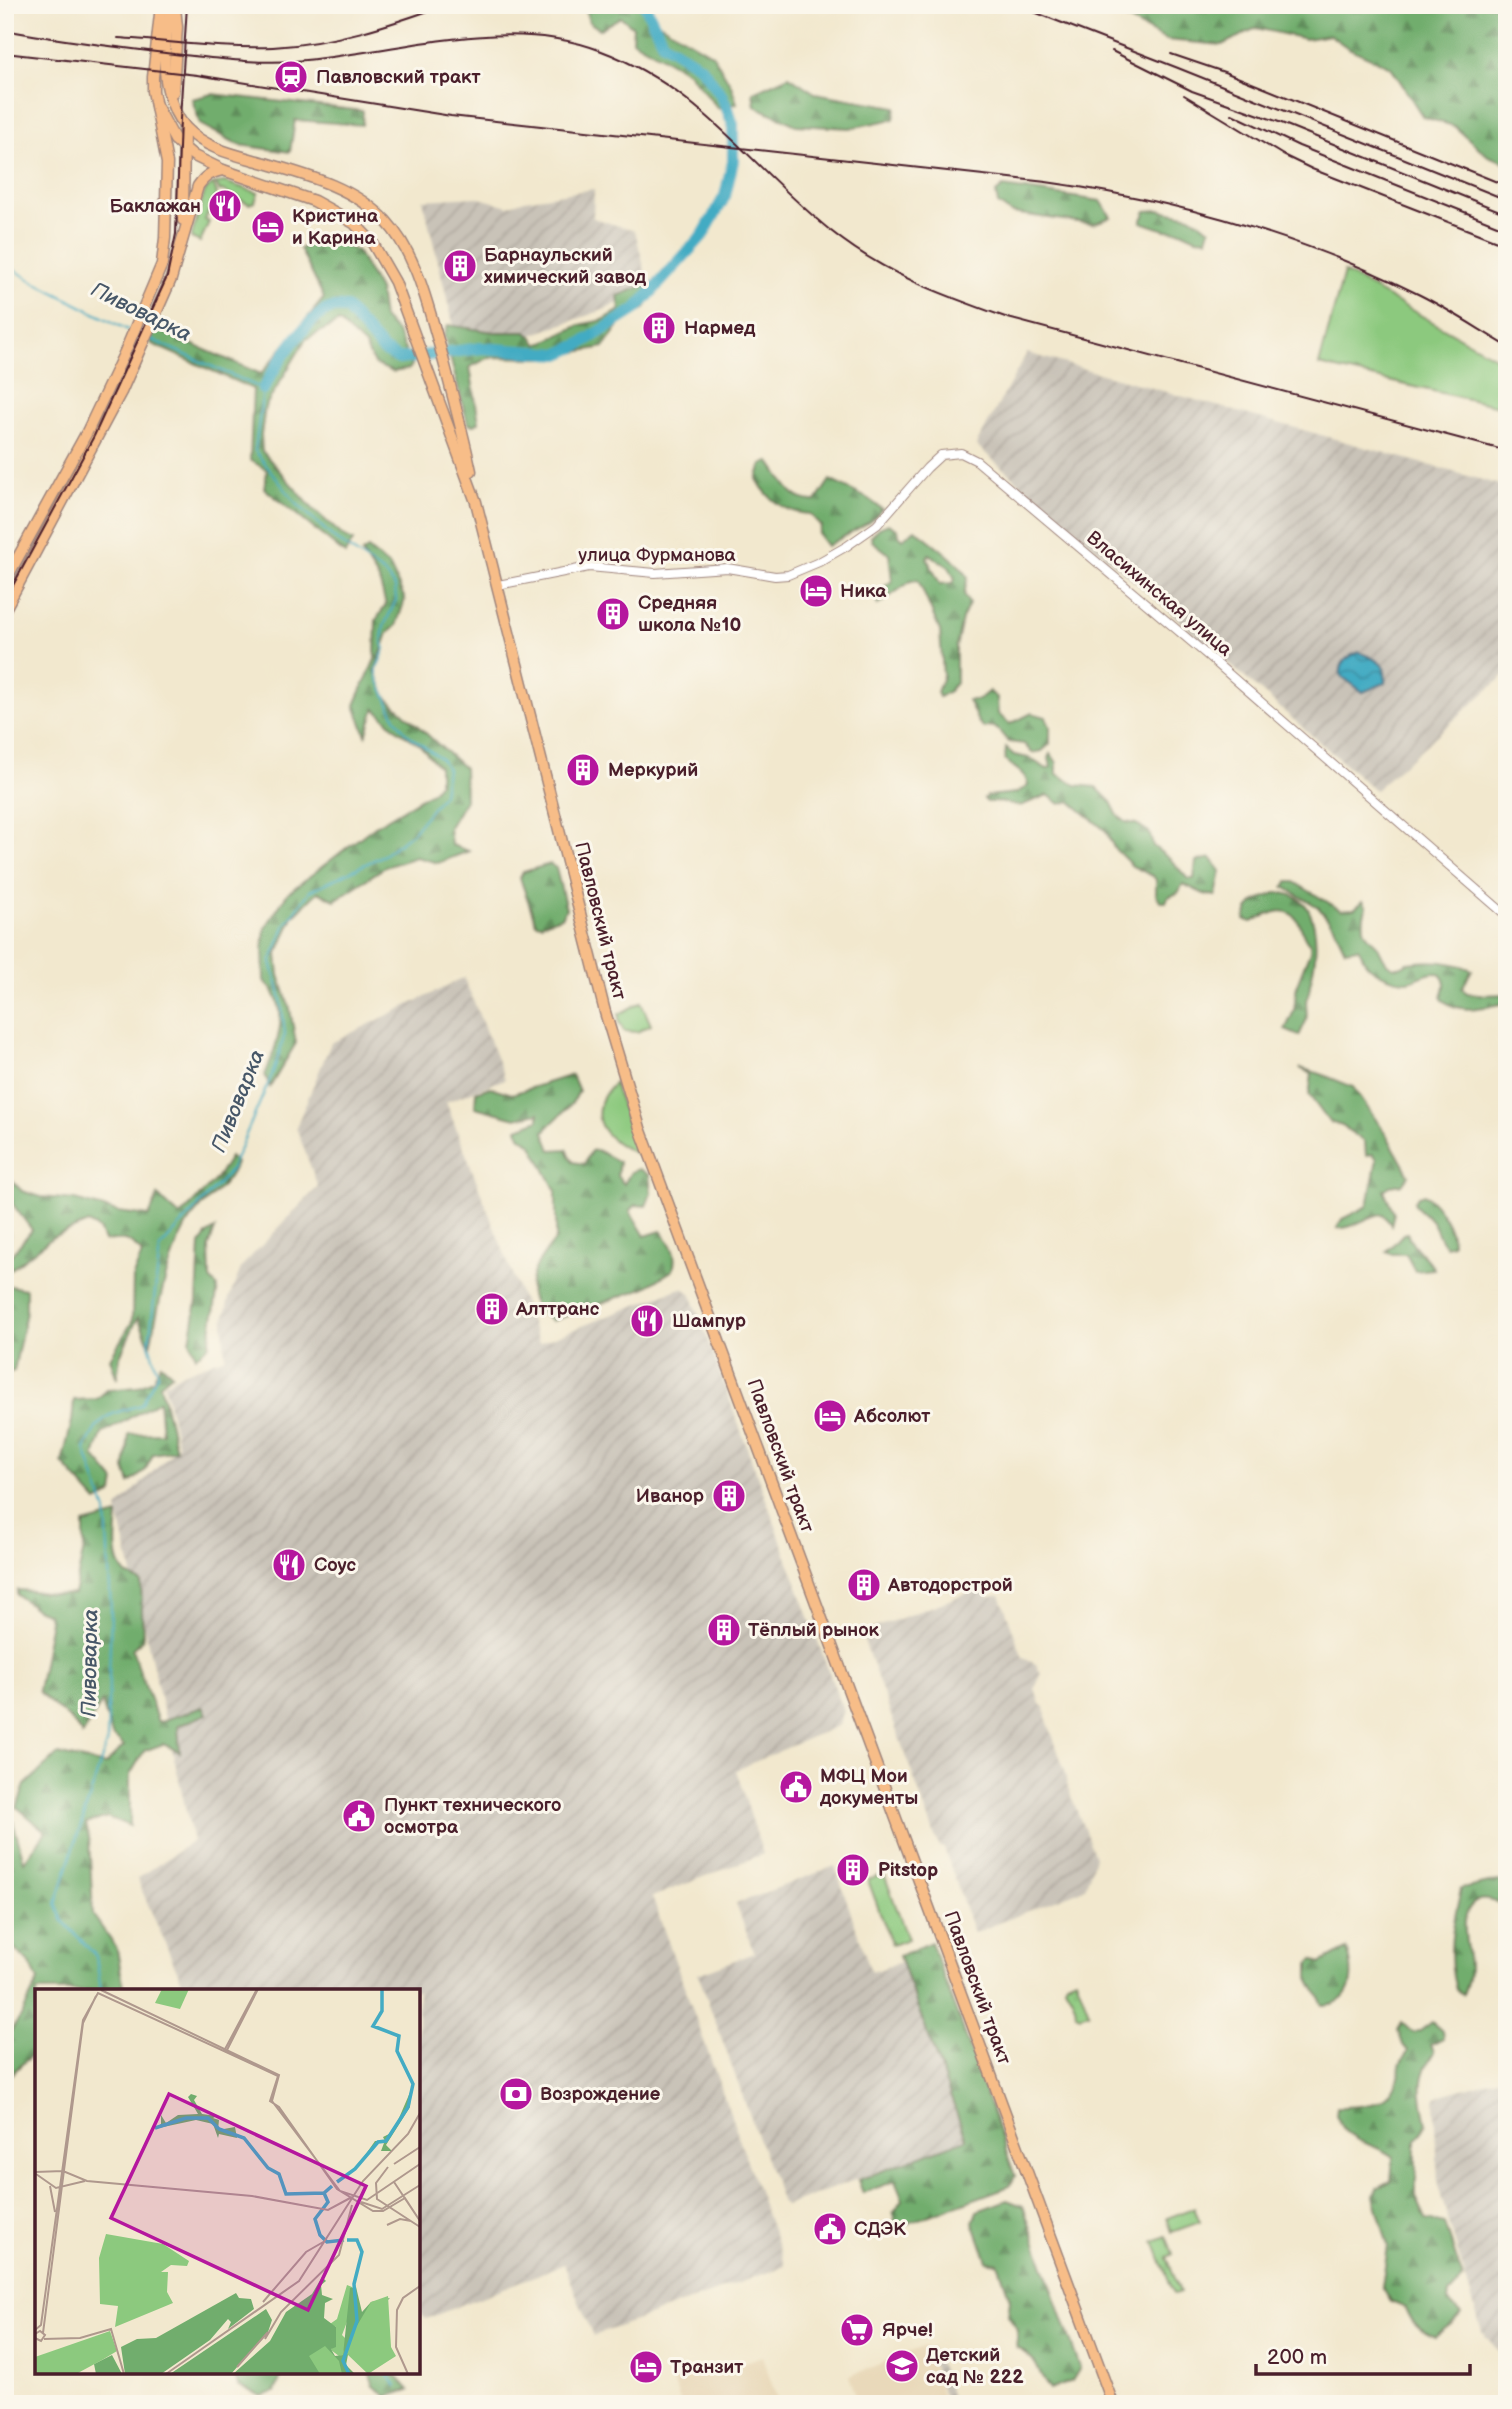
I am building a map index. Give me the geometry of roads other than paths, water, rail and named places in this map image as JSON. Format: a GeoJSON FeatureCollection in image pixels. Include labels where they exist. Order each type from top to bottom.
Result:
{"type":"FeatureCollection","features":[{"type":"Feature","properties":{"kind":"main road"},"geometry":{"type":"LineString","coordinates":[[5,581],[87,432],[162,264],[167,163],[153,77],[161,5]]}},
{"type":"Feature","properties":{"kind":"main road","name":"Павловский тракт"},"geometry":{"type":"LineString","coordinates":[[173,5],[177,27],[174,109],[184,133],[184,149],[205,163],[314,201],[354,223],[380,254],[395,282],[476,502]]}},
{"type":"Feature","properties":{"kind":"main road","name":"Павловский тракт"},"geometry":{"type":"LineString","coordinates":[[156,105],[184,133],[203,142],[232,154],[337,187],[377,212],[397,234],[410,255],[433,323],[463,434],[476,502],[605,1012],[640,1128],[1113,2404]]}},
{"type":"Feature","properties":{"kind":"main road"},"geometry":{"type":"LineString","coordinates":[[167,163],[184,133]]}},
{"type":"Feature","properties":{"kind":"main road"},"geometry":{"type":"LineString","coordinates":[[182,237],[184,149]]}},
{"type":"Feature","properties":{"kind":"main road"},"geometry":{"type":"LineString","coordinates":[[5,609],[98,438],[139,352],[171,279],[198,186],[203,178],[223,170]]}},
{"type":"Feature","properties":{"kind":"main road"},"geometry":{"type":"LineString","coordinates":[[412,328],[421,320],[433,323]]}},
{"type":"Feature","properties":{"kind":"main road"},"geometry":{"type":"LineString","coordinates":[[433,385],[445,389],[449,381]]}},
{"type":"Feature","properties":{"kind":"street","name":"Власихинская улица"},"geometry":{"type":"LineString","coordinates":[[775,576],[803,570],[862,537],[887,515],[927,468],[942,456],[957,453],[968,456],[1182,633],[1507,916]]}},
{"type":"Feature","properties":{"kind":"street","name":"улица Фурманова"},"geometry":{"type":"LineString","coordinates":[[498,585],[589,567],[655,573],[727,568],[775,576]]}},
{"type":"Feature","properties":{"kind":"water"},"geometry":{"type":"Polygon","coordinates":[[[1360,652],[1380,663],[1385,670],[1385,683],[1363,692],[1341,676],[1341,667],[1345,660],[1360,652]]]}},
{"type":"Feature","properties":{"kind":"waterway","name":"Пивоварка"},"geometry":{"type":"LineString","coordinates":[[263,389],[301,332],[332,308],[346,308],[383,350],[399,359],[482,348],[559,354],[579,345],[636,309],[703,235],[725,196],[733,161],[733,124],[722,96],[701,67],[663,43],[645,5]]}},
{"type":"Feature","properties":{"kind":"waterway","name":"Пивоварка"},"geometry":{"type":"LineString","coordinates":[[5,264],[34,282],[128,330]]}},
{"type":"Feature","properties":{"kind":"waterway","name":"Пивоварка"},"geometry":{"type":"LineString","coordinates":[[101,1989],[96,1956],[63,1921],[56,1904],[107,1742],[111,1611],[106,1511],[85,1449],[95,1429],[106,1418],[141,1405],[158,1373],[149,1344],[160,1248],[230,1171],[274,1070],[285,1034],[281,999],[271,962],[286,924],[310,891],[384,855],[412,833],[443,794],[447,769],[441,759],[406,733],[395,718],[377,676],[377,668],[385,649],[382,640],[384,626],[396,600],[395,587],[384,573],[335,539],[296,503],[255,451],[263,389],[150,339]]}},
{"type":"Feature","properties":{"kind":"waterway","name":"Пивоварка"},"geometry":{"type":"LineString","coordinates":[[387,2374],[397,2386]]}},
{"type":"Feature","properties":{"kind":"tram line"},"geometry":{"type":"LineString","coordinates":[[5,600],[94,436],[167,277],[176,234],[187,5]]}},
{"type":"Feature","properties":{"kind":"railway"},"geometry":{"type":"LineString","coordinates":[[118,38],[235,47],[295,45],[360,32],[445,5]]}},
{"type":"Feature","properties":{"kind":"railway"},"geometry":{"type":"LineString","coordinates":[[1016,5],[1507,200]]}},
{"type":"Feature","properties":{"kind":"railway"},"geometry":{"type":"LineString","coordinates":[[5,30],[131,49],[265,62],[332,57],[448,39],[487,36],[563,40],[599,50],[635,66],[667,85],[723,131],[831,231],[873,260],[916,282],[1008,318],[1507,451]]}},
{"type":"Feature","properties":{"kind":"railway"},"geometry":{"type":"LineString","coordinates":[[1112,51],[1192,91],[1279,122],[1507,214]]}},
{"type":"Feature","properties":{"kind":"railway"},"geometry":{"type":"LineString","coordinates":[[5,53],[197,75],[451,116],[1046,182],[1143,199],[1238,223],[1330,255],[1420,295],[1507,346]]}},
{"type":"Feature","properties":{"kind":"railway"},"geometry":{"type":"LineString","coordinates":[[1171,54],[1227,73],[1507,186]]}},
{"type":"Feature","properties":{"kind":"railway"},"geometry":{"type":"LineString","coordinates":[[1184,95],[1283,155],[1312,169],[1507,245]]}},
{"type":"Feature","properties":{"kind":"railway"},"geometry":{"type":"LineString","coordinates":[[1232,114],[1299,146],[1507,229]]}},
{"type":"Feature","properties":{"kind":"place","name":"Павловский тракт"},"geometry":{"type":"Point","coordinates":[291,77]}},
{"type":"Feature","properties":{"kind":"place","name":"Баклажан"},"geometry":{"type":"Point","coordinates":[225,206]}},
{"type":"Feature","properties":{"kind":"place","name":"Кристина и Карина"},"geometry":{"type":"Point","coordinates":[268,227]}},
{"type":"Feature","properties":{"kind":"place","name":"Барнаульский химический завод"},"geometry":{"type":"Point","coordinates":[460,266]}},
{"type":"Feature","properties":{"kind":"place","name":"Нармед"},"geometry":{"type":"Point","coordinates":[659,328]}},
{"type":"Feature","properties":{"kind":"place","name":"Ника"},"geometry":{"type":"Point","coordinates":[816,591]}},
{"type":"Feature","properties":{"kind":"place","name":"Средняя школа №10"},"geometry":{"type":"Point","coordinates":[613,614]}},
{"type":"Feature","properties":{"kind":"place","name":"Меркурий"},"geometry":{"type":"Point","coordinates":[583,770]}},
{"type":"Feature","properties":{"kind":"place","name":"Алттранс"},"geometry":{"type":"Point","coordinates":[492,1309]}},
{"type":"Feature","properties":{"kind":"place","name":"Шампур"},"geometry":{"type":"Point","coordinates":[647,1321]}},
{"type":"Feature","properties":{"kind":"place","name":"Абсолют"},"geometry":{"type":"Point","coordinates":[830,1416]}},
{"type":"Feature","properties":{"kind":"place","name":"Иванор"},"geometry":{"type":"Point","coordinates":[729,1496]}},
{"type":"Feature","properties":{"kind":"place","name":"Соус"},"geometry":{"type":"Point","coordinates":[289,1565]}},
{"type":"Feature","properties":{"kind":"place","name":"Автодорстрой"},"geometry":{"type":"Point","coordinates":[864,1585]}},
{"type":"Feature","properties":{"kind":"place","name":"Тёплый рынок"},"geometry":{"type":"Point","coordinates":[724,1630]}},
{"type":"Feature","properties":{"kind":"place","name":"МФЦ Мои документы"},"geometry":{"type":"Point","coordinates":[796,1787]}},
{"type":"Feature","properties":{"kind":"place","name":"Пункт технического осмотра"},"geometry":{"type":"Point","coordinates":[359,1816]}},
{"type":"Feature","properties":{"kind":"place","name":"Pitstop"},"geometry":{"type":"Point","coordinates":[853,1870]}},
{"type":"Feature","properties":{"kind":"place","name":"Возрождение"},"geometry":{"type":"Point","coordinates":[516,2094]}},
{"type":"Feature","properties":{"kind":"place","name":"СДЭК"},"geometry":{"type":"Point","coordinates":[830,2229]}},
{"type":"Feature","properties":{"kind":"place","name":"Ярче!"},"geometry":{"type":"Point","coordinates":[857,2330]}},
{"type":"Feature","properties":{"kind":"place","name":"Детский сад № 222"},"geometry":{"type":"Point","coordinates":[902,2366]}},
{"type":"Feature","properties":{"kind":"place","name":"Транзит"},"geometry":{"type":"Point","coordinates":[646,2367]}}]}
